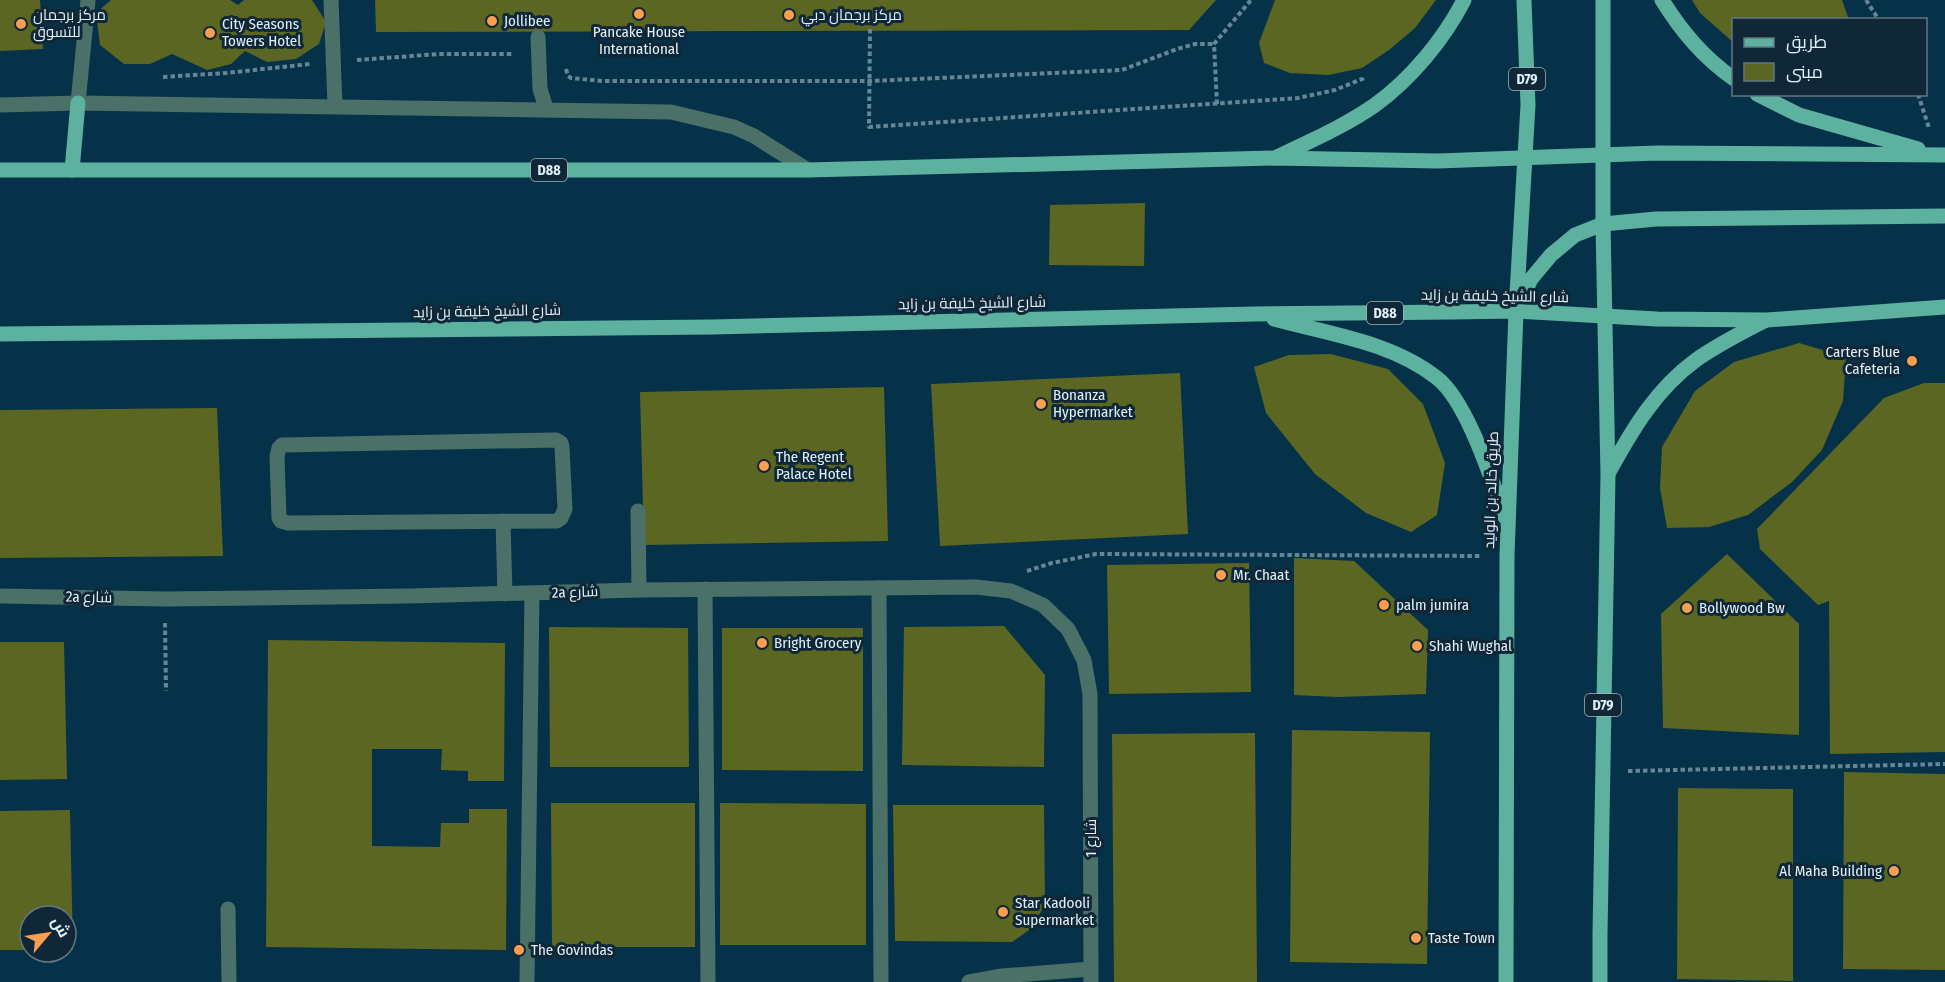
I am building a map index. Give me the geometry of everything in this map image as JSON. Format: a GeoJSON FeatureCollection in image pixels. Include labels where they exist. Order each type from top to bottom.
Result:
{"type":"FeatureCollection","features":[{"type":"Feature","properties":{"kind":"main road"},"geometry":{"type":"LineString","coordinates":[[1275,158],[1333,130],[1375,105],[1406,78],[1434,46],[1464,0]]}},
{"type":"Feature","properties":{"kind":"main road","name":"طريق خالد بن الوليد"},"geometry":{"type":"LineString","coordinates":[[1506,982],[1507,556],[1516,311],[1528,105],[1524,0]]}},
{"type":"Feature","properties":{"kind":"main road","name":"D79"},"geometry":{"type":"LineString","coordinates":[[1600,982],[1608,475],[1603,224],[1603,0]]}},
{"type":"Feature","properties":{"kind":"main road"},"geometry":{"type":"LineString","coordinates":[[1662,0],[1687,36],[1710,62],[1732,78]]}},
{"type":"Feature","properties":{"kind":"main road"},"geometry":{"type":"LineString","coordinates":[[1760,96],[1799,115],[1941,155]]}},
{"type":"Feature","properties":{"kind":"main road"},"geometry":{"type":"LineString","coordinates":[[72,170],[78,103]]}},
{"type":"Feature","properties":{"kind":"main road","name":"D88"},"geometry":{"type":"LineString","coordinates":[[0,170],[808,170],[1275,158],[1438,161],[1676,153],[1941,155]]}},
{"type":"Feature","properties":{"kind":"main road"},"geometry":{"type":"LineString","coordinates":[[1516,311],[1531,279],[1551,255],[1575,235],[1603,224],[1656,219],[1945,216]]}},
{"type":"Feature","properties":{"kind":"main road","name":"شارع الشيخ خليفة بن زايد"},"geometry":{"type":"LineString","coordinates":[[0,334],[712,327],[1254,314],[1516,311],[1605,317],[1767,320],[1945,307]]}},
{"type":"Feature","properties":{"kind":"main road"},"geometry":{"type":"LineString","coordinates":[[1254,314],[1373,345],[1404,357],[1439,379],[1455,400],[1473,433],[1508,525]]}},
{"type":"Feature","properties":{"kind":"main road"},"geometry":{"type":"LineString","coordinates":[[1608,475],[1648,406],[1669,383],[1695,360],[1767,320]]}},
{"type":"Feature","properties":{"kind":"street"},"geometry":{"type":"LineString","coordinates":[[78,103],[88,0]]}},
{"type":"Feature","properties":{"kind":"street"},"geometry":{"type":"LineString","coordinates":[[331,0],[335,105]]}},
{"type":"Feature","properties":{"kind":"street"},"geometry":{"type":"LineString","coordinates":[[538,37],[540,89],[546,108]]}},
{"type":"Feature","properties":{"kind":"street"},"geometry":{"type":"LineString","coordinates":[[0,105],[78,103],[335,105],[671,111],[724,124],[754,136],[808,170]]}},
{"type":"Feature","properties":{"kind":"street"},"geometry":{"type":"LineString","coordinates":[[559,441],[562,447],[565,509],[561,518],[552,521],[503,521],[285,522],[279,518],[278,452],[286,444],[559,441]]}},
{"type":"Feature","properties":{"kind":"street"},"geometry":{"type":"LineString","coordinates":[[638,511],[639,590]]}},
{"type":"Feature","properties":{"kind":"street"},"geometry":{"type":"LineString","coordinates":[[503,521],[505,594]]}},
{"type":"Feature","properties":{"kind":"street","name":"2a شارع"},"geometry":{"type":"LineString","coordinates":[[0,596],[165,598],[976,587],[1011,591],[1043,605],[1068,629],[1084,660],[1090,694]]}},
{"type":"Feature","properties":{"kind":"street"},"geometry":{"type":"LineString","coordinates":[[879,588],[880,982]]}},
{"type":"Feature","properties":{"kind":"street"},"geometry":{"type":"LineString","coordinates":[[705,589],[708,982]]}},
{"type":"Feature","properties":{"kind":"street"},"geometry":{"type":"LineString","coordinates":[[527,982],[532,593]]}},
{"type":"Feature","properties":{"kind":"street","name":"شارع 1"},"geometry":{"type":"LineString","coordinates":[[1090,694],[1091,976]]}},
{"type":"Feature","properties":{"kind":"street"},"geometry":{"type":"LineString","coordinates":[[228,909],[229,982]]}},
{"type":"Feature","properties":{"kind":"street"},"geometry":{"type":"LineString","coordinates":[[969,982],[1002,976],[1091,976]]}},
{"type":"Feature","properties":{"kind":"path"},"geometry":{"type":"LineString","coordinates":[[1217,104],[1214,44],[1251,0]]}},
{"type":"Feature","properties":{"kind":"path"},"geometry":{"type":"LineString","coordinates":[[1866,0],[1878,18]]}},
{"type":"Feature","properties":{"kind":"path"},"geometry":{"type":"LineString","coordinates":[[870,29],[869,128],[1298,98],[1335,90],[1362,79],[1375,105]]}},
{"type":"Feature","properties":{"kind":"path"},"geometry":{"type":"LineString","coordinates":[[159,77],[439,54],[563,54],[566,73],[571,78],[602,81],[870,81],[1122,70],[1177,49],[1214,44]]}},
{"type":"Feature","properties":{"kind":"path"},"geometry":{"type":"LineString","coordinates":[[1018,574],[1052,563],[1096,554],[1507,556]]}},
{"type":"Feature","properties":{"kind":"path"},"geometry":{"type":"LineString","coordinates":[[165,598],[166,691]]}},
{"type":"Feature","properties":{"kind":"path"},"geometry":{"type":"LineString","coordinates":[[1602,771],[1945,764]]}},
{"type":"Feature","properties":{"kind":"building","name":"مركز برجمان للتسوق"},"geometry":{"type":"Polygon","coordinates":[[[0,0],[40,0],[43,49],[0,51],[0,0]]]}},
{"type":"Feature","properties":{"kind":"building","name":"City Seasons Towers Hotel"},"geometry":{"type":"Polygon","coordinates":[[[111,0],[230,0],[238,5],[244,0],[312,0],[326,22],[319,44],[296,59],[267,62],[245,51],[231,64],[207,70],[172,54],[150,64],[124,64],[100,45],[96,13],[111,0]]]}},
{"type":"Feature","properties":{"kind":"building","name":"مركز برجمان دبي"},"geometry":{"type":"Polygon","coordinates":[[[375,0],[1216,0],[1189,30],[376,32],[375,0]]]}},
{"type":"Feature","properties":{"kind":"building"},"geometry":{"type":"Polygon","coordinates":[[[1275,0],[1436,0],[1415,28],[1389,50],[1362,68],[1328,75],[1290,73],[1264,63],[1259,43],[1275,0]]]}},
{"type":"Feature","properties":{"kind":"building"},"geometry":{"type":"Polygon","coordinates":[[[1692,0],[1842,0],[1848,18],[1732,18],[1732,41],[1700,13],[1692,0]]]}},
{"type":"Feature","properties":{"kind":"building"},"geometry":{"type":"Polygon","coordinates":[[[1145,203],[1144,266],[1049,265],[1050,205],[1145,203]]]}},
{"type":"Feature","properties":{"kind":"building"},"geometry":{"type":"Polygon","coordinates":[[[1799,343],[1846,357],[1843,401],[1822,450],[1792,482],[1748,515],[1709,527],[1667,528],[1660,488],[1662,447],[1695,391],[1734,362],[1799,343]]]}},
{"type":"Feature","properties":{"kind":"building"},"geometry":{"type":"Polygon","coordinates":[[[1331,354],[1388,369],[1423,404],[1445,463],[1437,515],[1411,532],[1366,513],[1315,474],[1266,413],[1254,367],[1289,355],[1331,354]]]}},
{"type":"Feature","properties":{"kind":"building"},"geometry":{"type":"Polygon","coordinates":[[[1180,373],[1188,534],[940,546],[931,384],[1180,373]]]}},
{"type":"Feature","properties":{"kind":"building"},"geometry":{"type":"Polygon","coordinates":[[[1924,383],[1945,383],[1945,752],[1830,754],[1829,601],[1818,605],[1760,549],[1757,529],[1884,398],[1924,383]]]}},
{"type":"Feature","properties":{"kind":"building","name":"The Regent Palace Hotel"},"geometry":{"type":"Polygon","coordinates":[[[884,387],[888,541],[644,545],[640,392],[884,387]]]}},
{"type":"Feature","properties":{"kind":"building"},"geometry":{"type":"Polygon","coordinates":[[[217,408],[223,556],[0,558],[0,410],[217,408]]]}},
{"type":"Feature","properties":{"kind":"building"},"geometry":{"type":"Polygon","coordinates":[[[1727,554],[1799,624],[1799,735],[1663,728],[1661,614],[1727,554]]]}},
{"type":"Feature","properties":{"kind":"building"},"geometry":{"type":"Polygon","coordinates":[[[1294,558],[1354,561],[1428,630],[1426,694],[1338,697],[1294,695],[1294,558]]]}},
{"type":"Feature","properties":{"kind":"building"},"geometry":{"type":"Polygon","coordinates":[[[1249,563],[1251,692],[1109,694],[1107,565],[1249,563]]]}},
{"type":"Feature","properties":{"kind":"building"},"geometry":{"type":"Polygon","coordinates":[[[1004,626],[1045,675],[1044,767],[902,765],[904,627],[1004,626]]]}},
{"type":"Feature","properties":{"kind":"building"},"geometry":{"type":"Polygon","coordinates":[[[549,627],[688,628],[689,767],[550,767],[549,627]]]}},
{"type":"Feature","properties":{"kind":"building"},"geometry":{"type":"Polygon","coordinates":[[[722,628],[863,628],[863,771],[722,770],[722,628]]]}},
{"type":"Feature","properties":{"kind":"building"},"geometry":{"type":"Polygon","coordinates":[[[268,640],[505,643],[504,781],[468,781],[468,771],[441,770],[442,749],[372,749],[372,846],[440,847],[441,823],[469,823],[469,809],[507,809],[506,950],[266,947],[268,640]]]}},
{"type":"Feature","properties":{"kind":"building"},"geometry":{"type":"Polygon","coordinates":[[[0,642],[64,642],[67,779],[0,780],[0,642]]]}},
{"type":"Feature","properties":{"kind":"building"},"geometry":{"type":"Polygon","coordinates":[[[1292,730],[1430,732],[1427,964],[1290,962],[1292,730]]]}},
{"type":"Feature","properties":{"kind":"building"},"geometry":{"type":"Polygon","coordinates":[[[1255,733],[1257,982],[1114,982],[1112,734],[1255,733]]]}},
{"type":"Feature","properties":{"kind":"building","name":"Al Maha Building"},"geometry":{"type":"Polygon","coordinates":[[[1844,772],[1945,774],[1945,970],[1843,969],[1844,772]]]}},
{"type":"Feature","properties":{"kind":"building"},"geometry":{"type":"Polygon","coordinates":[[[1678,788],[1793,789],[1793,981],[1677,979],[1678,788]]]}},
{"type":"Feature","properties":{"kind":"building"},"geometry":{"type":"Polygon","coordinates":[[[551,803],[695,803],[695,947],[552,947],[551,803]]]}},
{"type":"Feature","properties":{"kind":"building"},"geometry":{"type":"Polygon","coordinates":[[[720,803],[866,804],[866,945],[720,945],[720,803]]]}},
{"type":"Feature","properties":{"kind":"building"},"geometry":{"type":"Polygon","coordinates":[[[893,805],[1044,805],[1045,904],[1032,928],[1012,942],[895,941],[893,805]]]}},
{"type":"Feature","properties":{"kind":"building"},"geometry":{"type":"Polygon","coordinates":[[[70,810],[72,904],[18,904],[18,950],[0,950],[0,811],[70,810]]]}},
{"type":"Feature","properties":{"kind":"place","name":"Pancake House International"},"geometry":{"type":"Point","coordinates":[639,14]}},
{"type":"Feature","properties":{"kind":"place","name":"مركز برجمان دبي"},"geometry":{"type":"Point","coordinates":[789,15]}},
{"type":"Feature","properties":{"kind":"place","name":"Jollibee"},"geometry":{"type":"Point","coordinates":[492,21]}},
{"type":"Feature","properties":{"kind":"place","name":"مركز برجمان للتسوق"},"geometry":{"type":"Point","coordinates":[21,24]}},
{"type":"Feature","properties":{"kind":"place","name":"City Seasons Towers Hotel"},"geometry":{"type":"Point","coordinates":[210,33]}},
{"type":"Feature","properties":{"kind":"place","name":"Carters Blue Cafeteria"},"geometry":{"type":"Point","coordinates":[1912,361]}},
{"type":"Feature","properties":{"kind":"place","name":"Bonanza Hypermarket"},"geometry":{"type":"Point","coordinates":[1041,404]}},
{"type":"Feature","properties":{"kind":"place","name":"The Regent Palace Hotel"},"geometry":{"type":"Point","coordinates":[764,466]}},
{"type":"Feature","properties":{"kind":"place","name":"Mr. Chaat"},"geometry":{"type":"Point","coordinates":[1221,575]}},
{"type":"Feature","properties":{"kind":"place","name":"palm jumira"},"geometry":{"type":"Point","coordinates":[1384,605]}},
{"type":"Feature","properties":{"kind":"place","name":"Bollywood Bw"},"geometry":{"type":"Point","coordinates":[1687,608]}},
{"type":"Feature","properties":{"kind":"place","name":"Bright Grocery"},"geometry":{"type":"Point","coordinates":[762,643]}},
{"type":"Feature","properties":{"kind":"place","name":"Shahi Wughal"},"geometry":{"type":"Point","coordinates":[1417,646]}},
{"type":"Feature","properties":{"kind":"place","name":"Al Maha Building"},"geometry":{"type":"Point","coordinates":[1894,871]}},
{"type":"Feature","properties":{"kind":"place","name":"Star Kadooli Supermarket"},"geometry":{"type":"Point","coordinates":[1003,912]}},
{"type":"Feature","properties":{"kind":"place","name":"Taste Town"},"geometry":{"type":"Point","coordinates":[1416,938]}},
{"type":"Feature","properties":{"kind":"place","name":"The Govindas"},"geometry":{"type":"Point","coordinates":[519,950]}}]}
